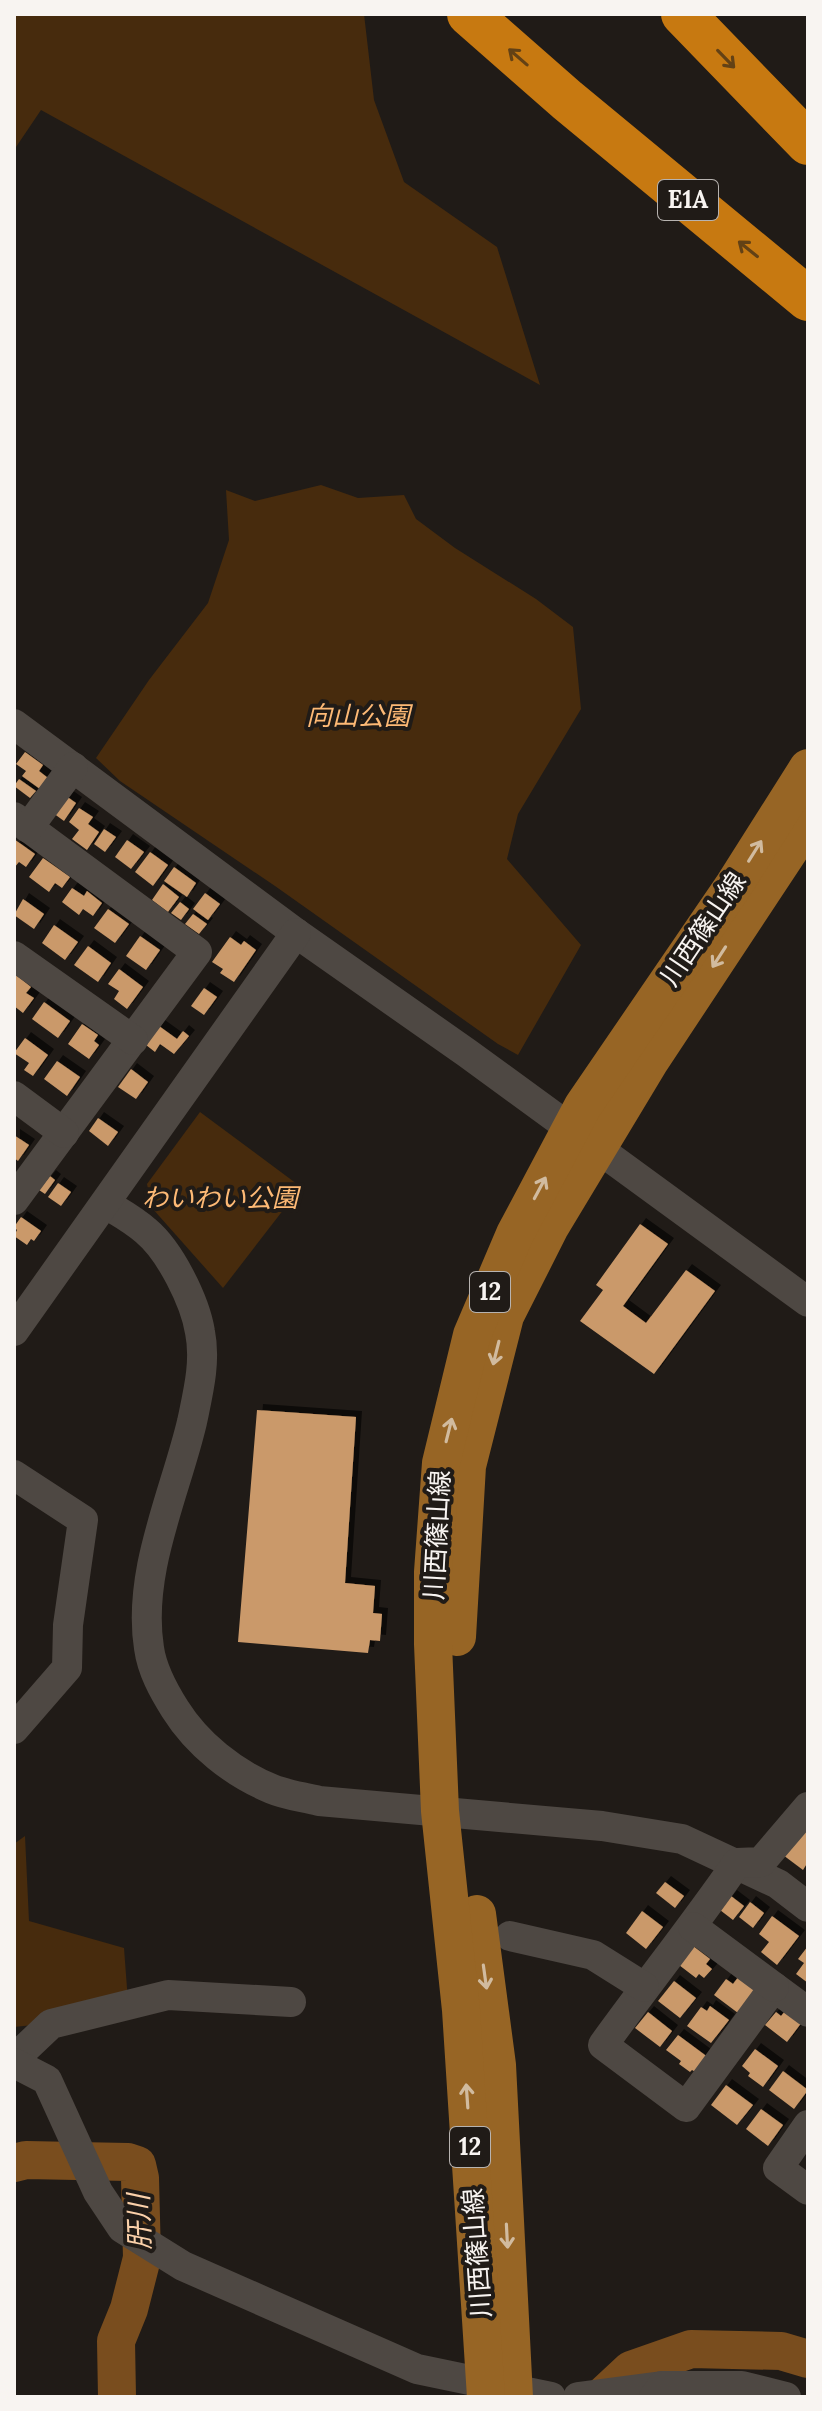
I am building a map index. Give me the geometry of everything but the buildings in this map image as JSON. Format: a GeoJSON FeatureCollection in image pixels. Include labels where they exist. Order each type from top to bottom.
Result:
{"type":"FeatureCollection","features":[{"type":"Feature","properties":{"kind":"highway","name":"E1A"},"geometry":{"type":"LineString","coordinates":[[469,14],[567,100],[808,299]]}},
{"type":"Feature","properties":{"kind":"highway"},"geometry":{"type":"LineString","coordinates":[[683,14],[808,143]]}},
{"type":"Feature","properties":{"kind":"main road","name":"川西篠山線"},"geometry":{"type":"LineString","coordinates":[[514,2397],[497,2065],[462,1899],[433,1644],[434,1556],[441,1463],[472,1335],[515,1234],[583,1106],[734,885],[808,768]]}},
{"type":"Feature","properties":{"kind":"main road","name":"川西篠山線"},"geometry":{"type":"LineString","coordinates":[[452,1812],[457,1632],[467,1466],[505,1316],[550,1227],[650,1061],[808,822]]}},
{"type":"Feature","properties":{"kind":"main road","name":"川西篠山線"},"geometry":{"type":"LineString","coordinates":[[462,1899],[461,2010],[486,2397]]}},
{"type":"Feature","properties":{"kind":"street"},"geometry":{"type":"LineString","coordinates":[[14,724],[296,933],[467,1053],[808,1302]]}},
{"type":"Feature","properties":{"kind":"street"},"geometry":{"type":"LineString","coordinates":[[14,1200],[197,952],[21,822],[73,767]]}},
{"type":"Feature","properties":{"kind":"street"},"geometry":{"type":"LineString","coordinates":[[14,1331],[296,933]]}},
{"type":"Feature","properties":{"kind":"street"},"geometry":{"type":"LineString","coordinates":[[14,956],[133,1040]]}},
{"type":"Feature","properties":{"kind":"street"},"geometry":{"type":"LineString","coordinates":[[14,1096],[64,1133]]}},
{"type":"Feature","properties":{"kind":"street"},"geometry":{"type":"LineString","coordinates":[[106,1204],[148,1232],[173,1265],[200,1332],[201,1382],[148,1588],[149,1649],[161,1687],[183,1722],[226,1764],[273,1789],[319,1801],[602,1826],[682,1839],[778,1884],[808,1907]]}},
{"type":"Feature","properties":{"kind":"street"},"geometry":{"type":"LineString","coordinates":[[14,1475],[83,1520],[68,1625],[67,1668],[20,1710]]}},
{"type":"Feature","properties":{"kind":"street"},"geometry":{"type":"LineString","coordinates":[[737,1863],[761,1862],[806,1813]]}},
{"type":"Feature","properties":{"kind":"street"},"geometry":{"type":"LineString","coordinates":[[737,1863],[693,1927],[644,1987],[603,2045],[686,2107],[774,1987]]}},
{"type":"Feature","properties":{"kind":"street"},"geometry":{"type":"LineString","coordinates":[[693,1927],[808,2012]]}},
{"type":"Feature","properties":{"kind":"street"},"geometry":{"type":"LineString","coordinates":[[510,1936],[593,1955],[644,1987]]}},
{"type":"Feature","properties":{"kind":"street"},"geometry":{"type":"LineString","coordinates":[[291,2002],[168,1995],[51,2024],[14,2061],[47,2080],[98,2192],[122,2228],[134,2236],[183,2266],[417,2369],[551,2397]]}},
{"type":"Feature","properties":{"kind":"street"},"geometry":{"type":"LineString","coordinates":[[808,2125],[778,2168],[808,2190]]}},
{"type":"Feature","properties":{"kind":"street"},"geometry":{"type":"LineString","coordinates":[[578,2397],[742,2386],[786,2397]]}},
{"type":"Feature","properties":{"kind":"green space"},"geometry":{"type":"Polygon","coordinates":[[[14,14],[364,14],[374,100],[404,182],[497,247],[540,385],[41,110],[14,150],[14,14]]]}},
{"type":"Feature","properties":{"kind":"green space","name":"向山公園"},"geometry":{"type":"Polygon","coordinates":[[[321,485],[358,498],[404,495],[416,519],[573,627],[581,709],[518,814],[507,859],[581,945],[518,1055],[120,781],[96,758],[149,680],[208,603],[229,540],[226,490],[255,501],[321,485]]]}},
{"type":"Feature","properties":{"kind":"green space","name":"わいわい公園"},"geometry":{"type":"Polygon","coordinates":[[[200,1112],[301,1187],[223,1288],[152,1208],[147,1184],[200,1112]]]}},
{"type":"Feature","properties":{"kind":"green space"},"geometry":{"type":"Polygon","coordinates":[[[25,1836],[29,1921],[124,1948],[129,2015],[14,2027],[14,1844],[25,1836]]]}},
{"type":"Feature","properties":{"kind":"waterway","name":"肝川"},"geometry":{"type":"LineString","coordinates":[[14,2163],[26,2160],[128,2162],[137,2165],[142,2258],[129,2309],[116,2341],[117,2397]]}},
{"type":"Feature","properties":{"kind":"waterway","name":"肝川"},"geometry":{"type":"LineString","coordinates":[[602,2397],[631,2370],[691,2349],[781,2351],[808,2359]]}}]}
